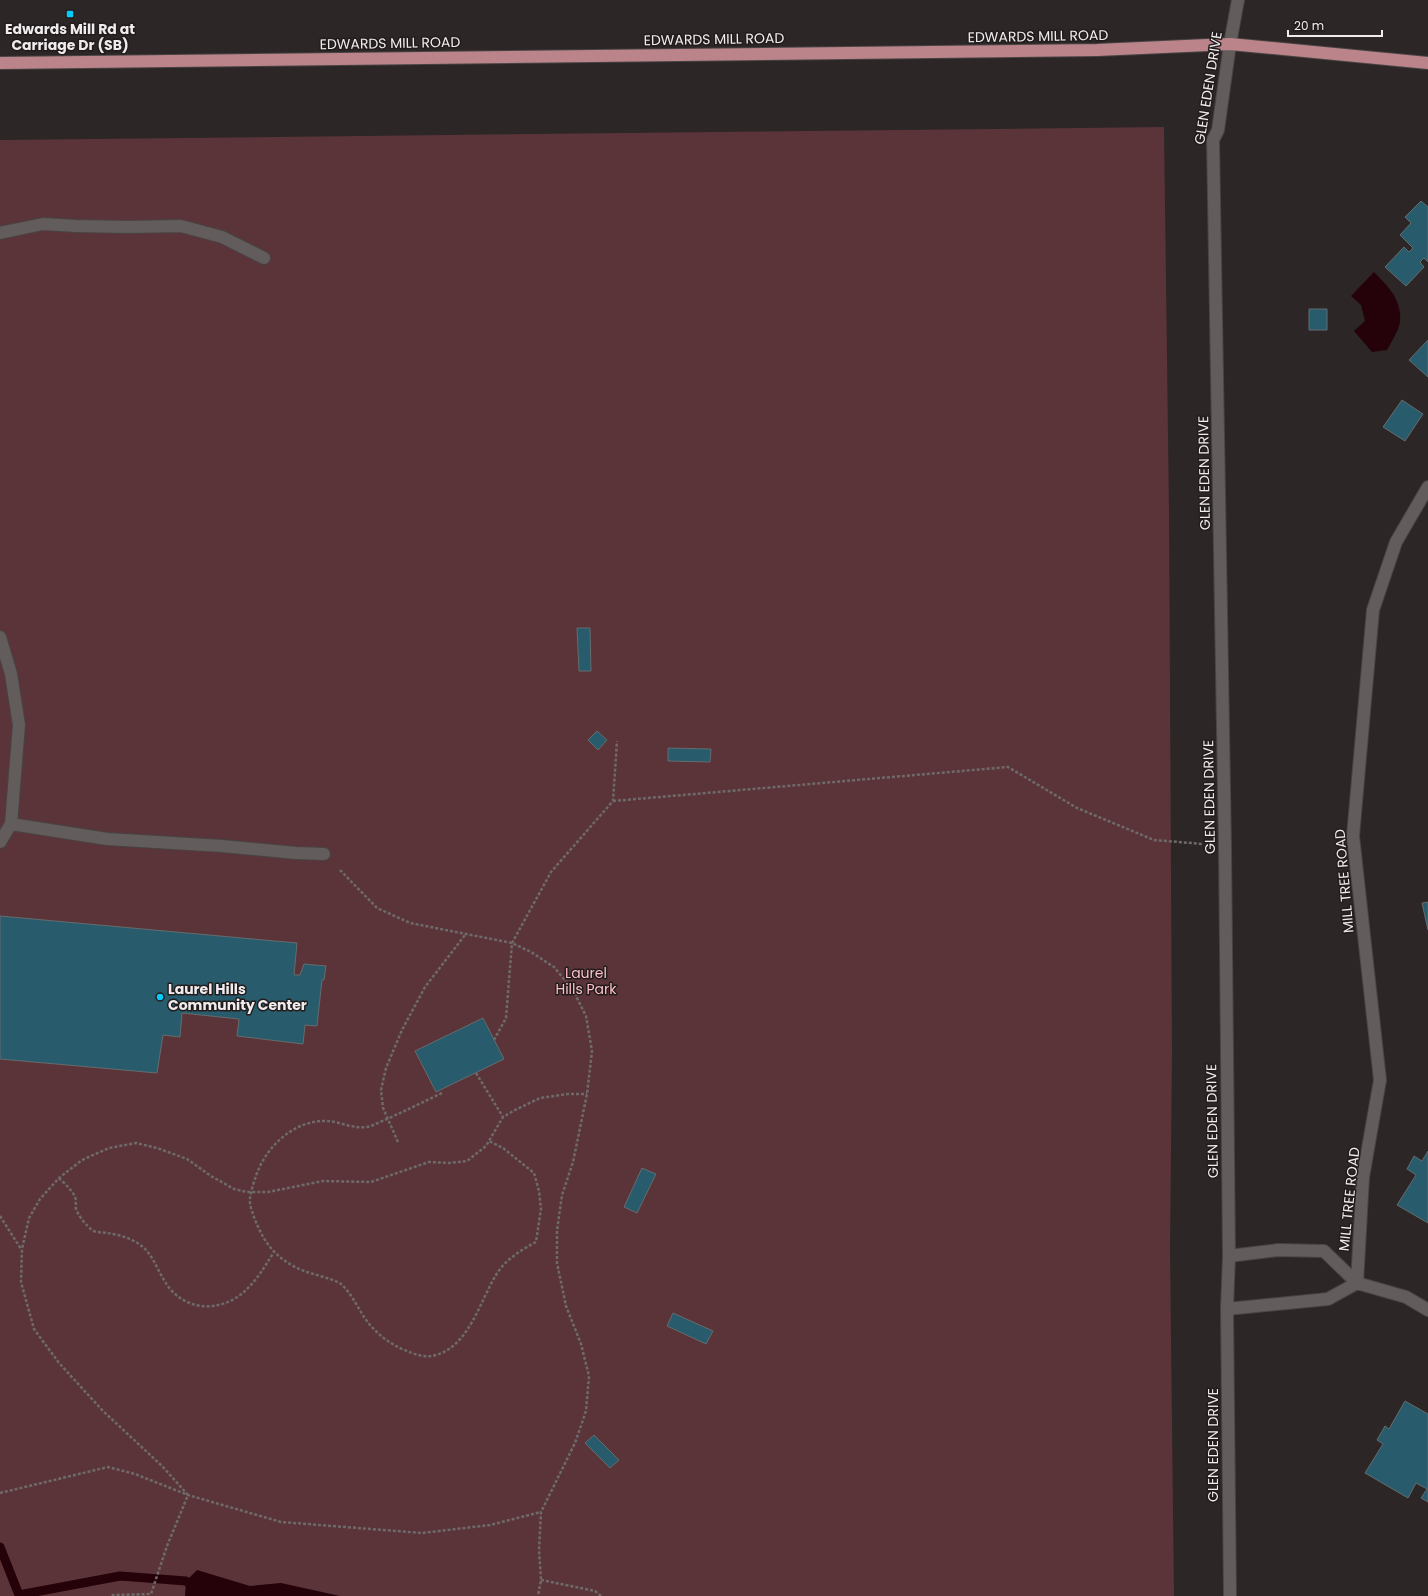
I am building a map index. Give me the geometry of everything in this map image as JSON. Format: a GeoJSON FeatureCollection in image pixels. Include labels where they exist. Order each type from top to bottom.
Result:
{"type":"FeatureCollection","features":[{"type":"Feature","properties":{"kind":"main road","name":"GLEN EDEN DRIVE"},"geometry":{"type":"LineString","coordinates":[[1230,1596],[1227,1309],[1229,1256],[1225,847],[1213,140],[1218,130],[1230,44],[1238,0]]}},
{"type":"Feature","properties":{"kind":"main road","name":"EDWARDS MILL ROAD"},"geometry":{"type":"LineString","coordinates":[[0,63],[1097,50],[1230,44],[1428,62]]}},
{"type":"Feature","properties":{"kind":"main road"},"geometry":{"type":"LineString","coordinates":[[0,233],[43,224],[83,226],[181,226],[222,237],[264,258]]}},
{"type":"Feature","properties":{"kind":"main road","name":"MILL TREE ROAD"},"geometry":{"type":"LineString","coordinates":[[1357,1283],[1363,1177],[1380,1080],[1353,836],[1373,610],[1396,542],[1428,487]]}},
{"type":"Feature","properties":{"kind":"main road"},"geometry":{"type":"LineString","coordinates":[[0,637],[11,674],[19,725],[11,824],[0,842]]}},
{"type":"Feature","properties":{"kind":"main road"},"geometry":{"type":"LineString","coordinates":[[11,824],[107,839],[324,854]]}},
{"type":"Feature","properties":{"kind":"main road"},"geometry":{"type":"LineString","coordinates":[[1229,1256],[1278,1250],[1324,1251],[1357,1283],[1406,1297],[1428,1310]]}},
{"type":"Feature","properties":{"kind":"main road"},"geometry":{"type":"LineString","coordinates":[[1227,1309],[1328,1299],[1357,1283]]}},
{"type":"Feature","properties":{"kind":"path"},"geometry":{"type":"LineString","coordinates":[[494,1040],[506,1018],[512,943],[551,872],[612,801],[617,741]]}},
{"type":"Feature","properties":{"kind":"path"},"geometry":{"type":"LineString","coordinates":[[612,801],[1008,767],[1077,808],[1154,840],[1225,847]]}},
{"type":"Feature","properties":{"kind":"path"},"geometry":{"type":"LineString","coordinates":[[324,854],[377,908],[410,923],[512,943],[531,952],[554,967],[573,990],[586,1016],[592,1051],[587,1094],[573,1162],[562,1195],[557,1231],[557,1263],[566,1306],[581,1344],[589,1376],[586,1411],[575,1443],[541,1512],[539,1550],[541,1580],[538,1596]]}},
{"type":"Feature","properties":{"kind":"path"},"geometry":{"type":"LineString","coordinates":[[398,1142],[383,1108],[381,1090],[386,1068],[402,1030],[425,987],[465,935]]}},
{"type":"Feature","properties":{"kind":"path"},"geometry":{"type":"LineString","coordinates":[[476,1073],[503,1116]]}},
{"type":"Feature","properties":{"kind":"path"},"geometry":{"type":"LineString","coordinates":[[442,1093],[368,1127],[357,1127],[327,1121],[310,1124],[294,1130],[280,1138],[270,1149],[260,1164],[250,1198],[251,1208],[258,1227],[269,1247],[282,1260],[301,1270],[340,1282],[366,1319],[382,1338],[397,1348],[422,1356],[436,1355],[450,1348],[465,1331],[487,1294],[496,1275],[508,1260],[536,1242],[541,1209],[539,1191],[534,1173],[503,1148],[489,1141]]}},
{"type":"Feature","properties":{"kind":"path"},"geometry":{"type":"LineString","coordinates":[[188,1495],[162,1466],[103,1411],[59,1363],[34,1328],[21,1282],[22,1249],[29,1218],[40,1198],[60,1178],[82,1160],[109,1148],[136,1143],[157,1148],[187,1159],[210,1176],[234,1189],[252,1192],[268,1192],[324,1181],[371,1182],[429,1162],[449,1163],[467,1161],[486,1146],[503,1116],[540,1098],[568,1094],[587,1094]]}},
{"type":"Feature","properties":{"kind":"path"},"geometry":{"type":"LineString","coordinates":[[60,1178],[76,1198],[76,1209],[83,1221],[94,1232],[121,1236],[134,1241],[145,1249],[166,1283],[173,1292],[186,1302],[202,1307],[218,1306],[231,1301],[244,1292],[255,1280],[274,1252]]}},
{"type":"Feature","properties":{"kind":"path"},"geometry":{"type":"LineString","coordinates":[[0,1216],[22,1249]]}},
{"type":"Feature","properties":{"kind":"path"},"geometry":{"type":"LineString","coordinates":[[0,1493],[108,1467],[135,1474],[188,1495],[281,1522],[422,1533],[490,1525],[541,1512]]}},
{"type":"Feature","properties":{"kind":"path"},"geometry":{"type":"LineString","coordinates":[[112,1596],[151,1594],[167,1546],[188,1495]]}},
{"type":"Feature","properties":{"kind":"path"},"geometry":{"type":"LineString","coordinates":[[541,1580],[596,1591],[601,1596]]}},
{"type":"Feature","properties":{"kind":"green space","name":"Laurel Hills Park"},"geometry":{"type":"Polygon","coordinates":[[[1164,127],[1169,511],[1172,1052],[1170,1249],[1174,1596],[0,1596],[0,140],[1164,127]]]}},
{"type":"Feature","properties":{"kind":"shaded area"},"geometry":{"type":"Polygon","coordinates":[[[1374,272],[1389,288],[1399,306],[1400,324],[1387,350],[1372,352],[1354,331],[1365,321],[1361,305],[1351,296],[1374,272]]]}},
{"type":"Feature","properties":{"kind":"shaded area"},"geometry":{"type":"Polygon","coordinates":[[[197,1570],[250,1586],[281,1583],[340,1596],[185,1596],[186,1581],[197,1570]]]}},
{"type":"Feature","properties":{"kind":"building"},"geometry":{"type":"Polygon","coordinates":[[[1421,201],[1428,207],[1428,262],[1424,258],[1420,262],[1424,267],[1406,286],[1385,267],[1404,247],[1409,252],[1413,248],[1400,235],[1411,223],[1405,217],[1421,201]]]}},
{"type":"Feature","properties":{"kind":"building"},"geometry":{"type":"Polygon","coordinates":[[[1309,309],[1327,309],[1327,330],[1309,330],[1309,309]]]}},
{"type":"Feature","properties":{"kind":"building"},"geometry":{"type":"Polygon","coordinates":[[[1428,340],[1428,377],[1409,360],[1428,340]]]}},
{"type":"Feature","properties":{"kind":"building"},"geometry":{"type":"Polygon","coordinates":[[[1402,400],[1423,414],[1405,441],[1383,427],[1402,400]]]}},
{"type":"Feature","properties":{"kind":"building"},"geometry":{"type":"Polygon","coordinates":[[[577,628],[590,628],[591,671],[579,671],[577,628]]]}},
{"type":"Feature","properties":{"kind":"building"},"geometry":{"type":"Polygon","coordinates":[[[597,731],[607,740],[598,750],[588,740],[597,731]]]}},
{"type":"Feature","properties":{"kind":"building"},"geometry":{"type":"Polygon","coordinates":[[[668,748],[711,749],[710,762],[668,761],[668,748]]]}},
{"type":"Feature","properties":{"kind":"building"},"geometry":{"type":"Polygon","coordinates":[[[1428,902],[1428,930],[1422,903],[1428,902]]]}},
{"type":"Feature","properties":{"kind":"building","name":"Laurel Hills Community Center"},"geometry":{"type":"Polygon","coordinates":[[[0,916],[297,943],[294,975],[300,975],[304,964],[326,966],[324,980],[322,980],[317,1026],[305,1025],[303,1044],[237,1036],[239,1019],[182,1013],[180,1037],[163,1035],[157,1073],[0,1059],[0,916]]]}},
{"type":"Feature","properties":{"kind":"building"},"geometry":{"type":"Polygon","coordinates":[[[483,1018],[504,1059],[436,1092],[415,1051],[483,1018]]]}},
{"type":"Feature","properties":{"kind":"building"},"geometry":{"type":"Polygon","coordinates":[[[1428,1151],[1428,1223],[1397,1205],[1416,1175],[1407,1169],[1414,1156],[1422,1161],[1428,1151]]]}},
{"type":"Feature","properties":{"kind":"building"},"geometry":{"type":"Polygon","coordinates":[[[642,1168],[656,1174],[637,1213],[624,1207],[642,1168]]]}},
{"type":"Feature","properties":{"kind":"building"},"geometry":{"type":"Polygon","coordinates":[[[673,1313],[713,1331],[706,1344],[667,1326],[673,1313]]]}},
{"type":"Feature","properties":{"kind":"building"},"geometry":{"type":"Polygon","coordinates":[[[1405,1401],[1428,1414],[1428,1502],[1421,1498],[1427,1489],[1416,1483],[1408,1498],[1365,1473],[1383,1444],[1377,1440],[1385,1426],[1389,1429],[1405,1401]]]}},
{"type":"Feature","properties":{"kind":"building"},"geometry":{"type":"Polygon","coordinates":[[[594,1435],[619,1460],[610,1468],[585,1443],[594,1435]]]}},
{"type":"Feature","properties":{"kind":"waterway"},"geometry":{"type":"LineString","coordinates":[[0,1547],[19,1595],[120,1576],[186,1581],[205,1596]]}},
{"type":"Feature","properties":{"kind":"place","name":"Edwards Mill Rd at Carriage Dr (SB)"},"geometry":{"type":"Point","coordinates":[70,14]}},
{"type":"Feature","properties":{"kind":"place","name":"Laurel Hills Community Center"},"geometry":{"type":"Point","coordinates":[160,997]}}]}
